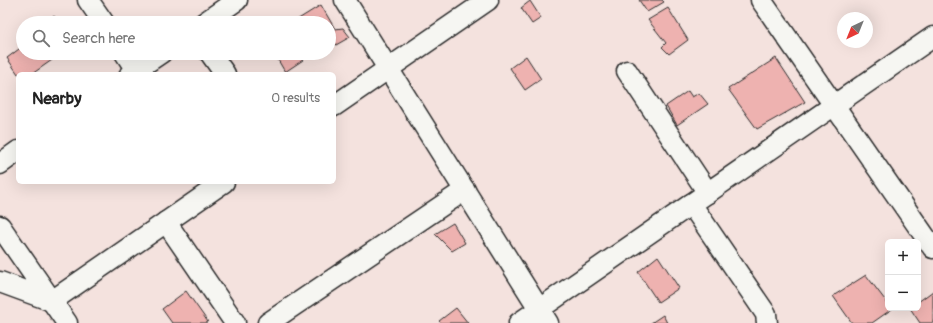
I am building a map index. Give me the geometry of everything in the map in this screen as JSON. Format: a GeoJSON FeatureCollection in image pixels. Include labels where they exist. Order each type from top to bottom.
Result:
{"type":"FeatureCollection","features":[{"type":"Feature","properties":{"kind":"street"},"geometry":{"type":"LineString","coordinates":[[88,0],[99,16]]}},
{"type":"Feature","properties":{"kind":"street"},"geometry":{"type":"LineString","coordinates":[[214,16],[237,0]]}},
{"type":"Feature","properties":{"kind":"street"},"geometry":{"type":"LineString","coordinates":[[345,0],[544,316]]}},
{"type":"Feature","properties":{"kind":"street"},"geometry":{"type":"LineString","coordinates":[[336,105],[488,0]]}},
{"type":"Feature","properties":{"kind":"street"},"geometry":{"type":"LineString","coordinates":[[761,0],[933,248]]}},
{"type":"Feature","properties":{"kind":"street"},"geometry":{"type":"LineString","coordinates":[[519,323],[544,316],[691,204],[933,37]]}},
{"type":"Feature","properties":{"kind":"street"},"geometry":{"type":"LineString","coordinates":[[128,60],[133,72],[150,60]]}},
{"type":"Feature","properties":{"kind":"street"},"geometry":{"type":"LineString","coordinates":[[215,60],[224,72]]}},
{"type":"Feature","properties":{"kind":"street"},"geometry":{"type":"LineString","coordinates":[[628,71],[708,193]]}},
{"type":"Feature","properties":{"kind":"street"},"geometry":{"type":"LineString","coordinates":[[0,164],[16,152]]}},
{"type":"Feature","properties":{"kind":"street"},"geometry":{"type":"LineString","coordinates":[[52,301],[221,184]]}},
{"type":"Feature","properties":{"kind":"street"},"geometry":{"type":"LineString","coordinates":[[268,323],[465,190]]}},
{"type":"Feature","properties":{"kind":"street"},"geometry":{"type":"LineString","coordinates":[[691,204],[766,314],[767,323]]}},
{"type":"Feature","properties":{"kind":"street"},"geometry":{"type":"LineString","coordinates":[[166,222],[235,323]]}},
{"type":"Feature","properties":{"kind":"street"},"geometry":{"type":"LineString","coordinates":[[0,226],[67,323]]}},
{"type":"Feature","properties":{"kind":"street"},"geometry":{"type":"LineString","coordinates":[[0,282],[52,301]]}},
{"type":"Feature","properties":{"kind":"building"},"geometry":{"type":"Polygon","coordinates":[[[639,0],[662,0],[664,2],[647,12],[639,0]]]}},
{"type":"Feature","properties":{"kind":"building"},"geometry":{"type":"Polygon","coordinates":[[[530,1],[541,18],[532,24],[521,8],[530,1]]]}},
{"type":"Feature","properties":{"kind":"building"},"geometry":{"type":"Polygon","coordinates":[[[321,5],[327,16],[303,16],[321,5]]]}},
{"type":"Feature","properties":{"kind":"building"},"geometry":{"type":"Polygon","coordinates":[[[668,8],[688,40],[669,54],[662,47],[666,43],[648,20],[668,8]]]}},
{"type":"Feature","properties":{"kind":"building"},"geometry":{"type":"Polygon","coordinates":[[[343,28],[350,37],[336,45],[336,29],[343,28]]]}},
{"type":"Feature","properties":{"kind":"building"},"geometry":{"type":"Polygon","coordinates":[[[16,51],[16,60],[52,60],[35,72],[17,72],[7,58],[16,51]]]}},
{"type":"Feature","properties":{"kind":"building"},"geometry":{"type":"Polygon","coordinates":[[[526,56],[541,79],[525,90],[510,68],[526,56]]]}},
{"type":"Feature","properties":{"kind":"building"},"geometry":{"type":"Polygon","coordinates":[[[776,58],[805,102],[757,129],[728,89],[776,58]]]}},
{"type":"Feature","properties":{"kind":"building"},"geometry":{"type":"Polygon","coordinates":[[[278,60],[303,60],[285,72],[278,60]]]}},
{"type":"Feature","properties":{"kind":"building"},"geometry":{"type":"Polygon","coordinates":[[[688,91],[692,97],[699,93],[708,104],[677,125],[666,106],[688,91]]]}},
{"type":"Feature","properties":{"kind":"building"},"geometry":{"type":"Polygon","coordinates":[[[453,223],[465,243],[452,251],[435,234],[453,223]]]}},
{"type":"Feature","properties":{"kind":"building"},"geometry":{"type":"Polygon","coordinates":[[[658,256],[679,288],[658,302],[638,272],[658,256]]]}},
{"type":"Feature","properties":{"kind":"building"},"geometry":{"type":"Polygon","coordinates":[[[866,275],[885,300],[885,311],[889,311],[872,323],[852,323],[833,296],[866,275]]]}},
{"type":"Feature","properties":{"kind":"building"},"geometry":{"type":"Polygon","coordinates":[[[186,291],[208,322],[172,323],[162,309],[186,291]]]}},
{"type":"Feature","properties":{"kind":"building"},"geometry":{"type":"Polygon","coordinates":[[[933,291],[933,323],[920,323],[912,311],[921,311],[921,300],[933,291]]]}},
{"type":"Feature","properties":{"kind":"building"},"geometry":{"type":"Polygon","coordinates":[[[456,308],[468,323],[441,323],[439,321],[456,308]]]}},
{"type":"Feature","properties":{"kind":"building"},"geometry":{"type":"Polygon","coordinates":[[[663,315],[667,323],[651,323],[663,315]]]}}]}
